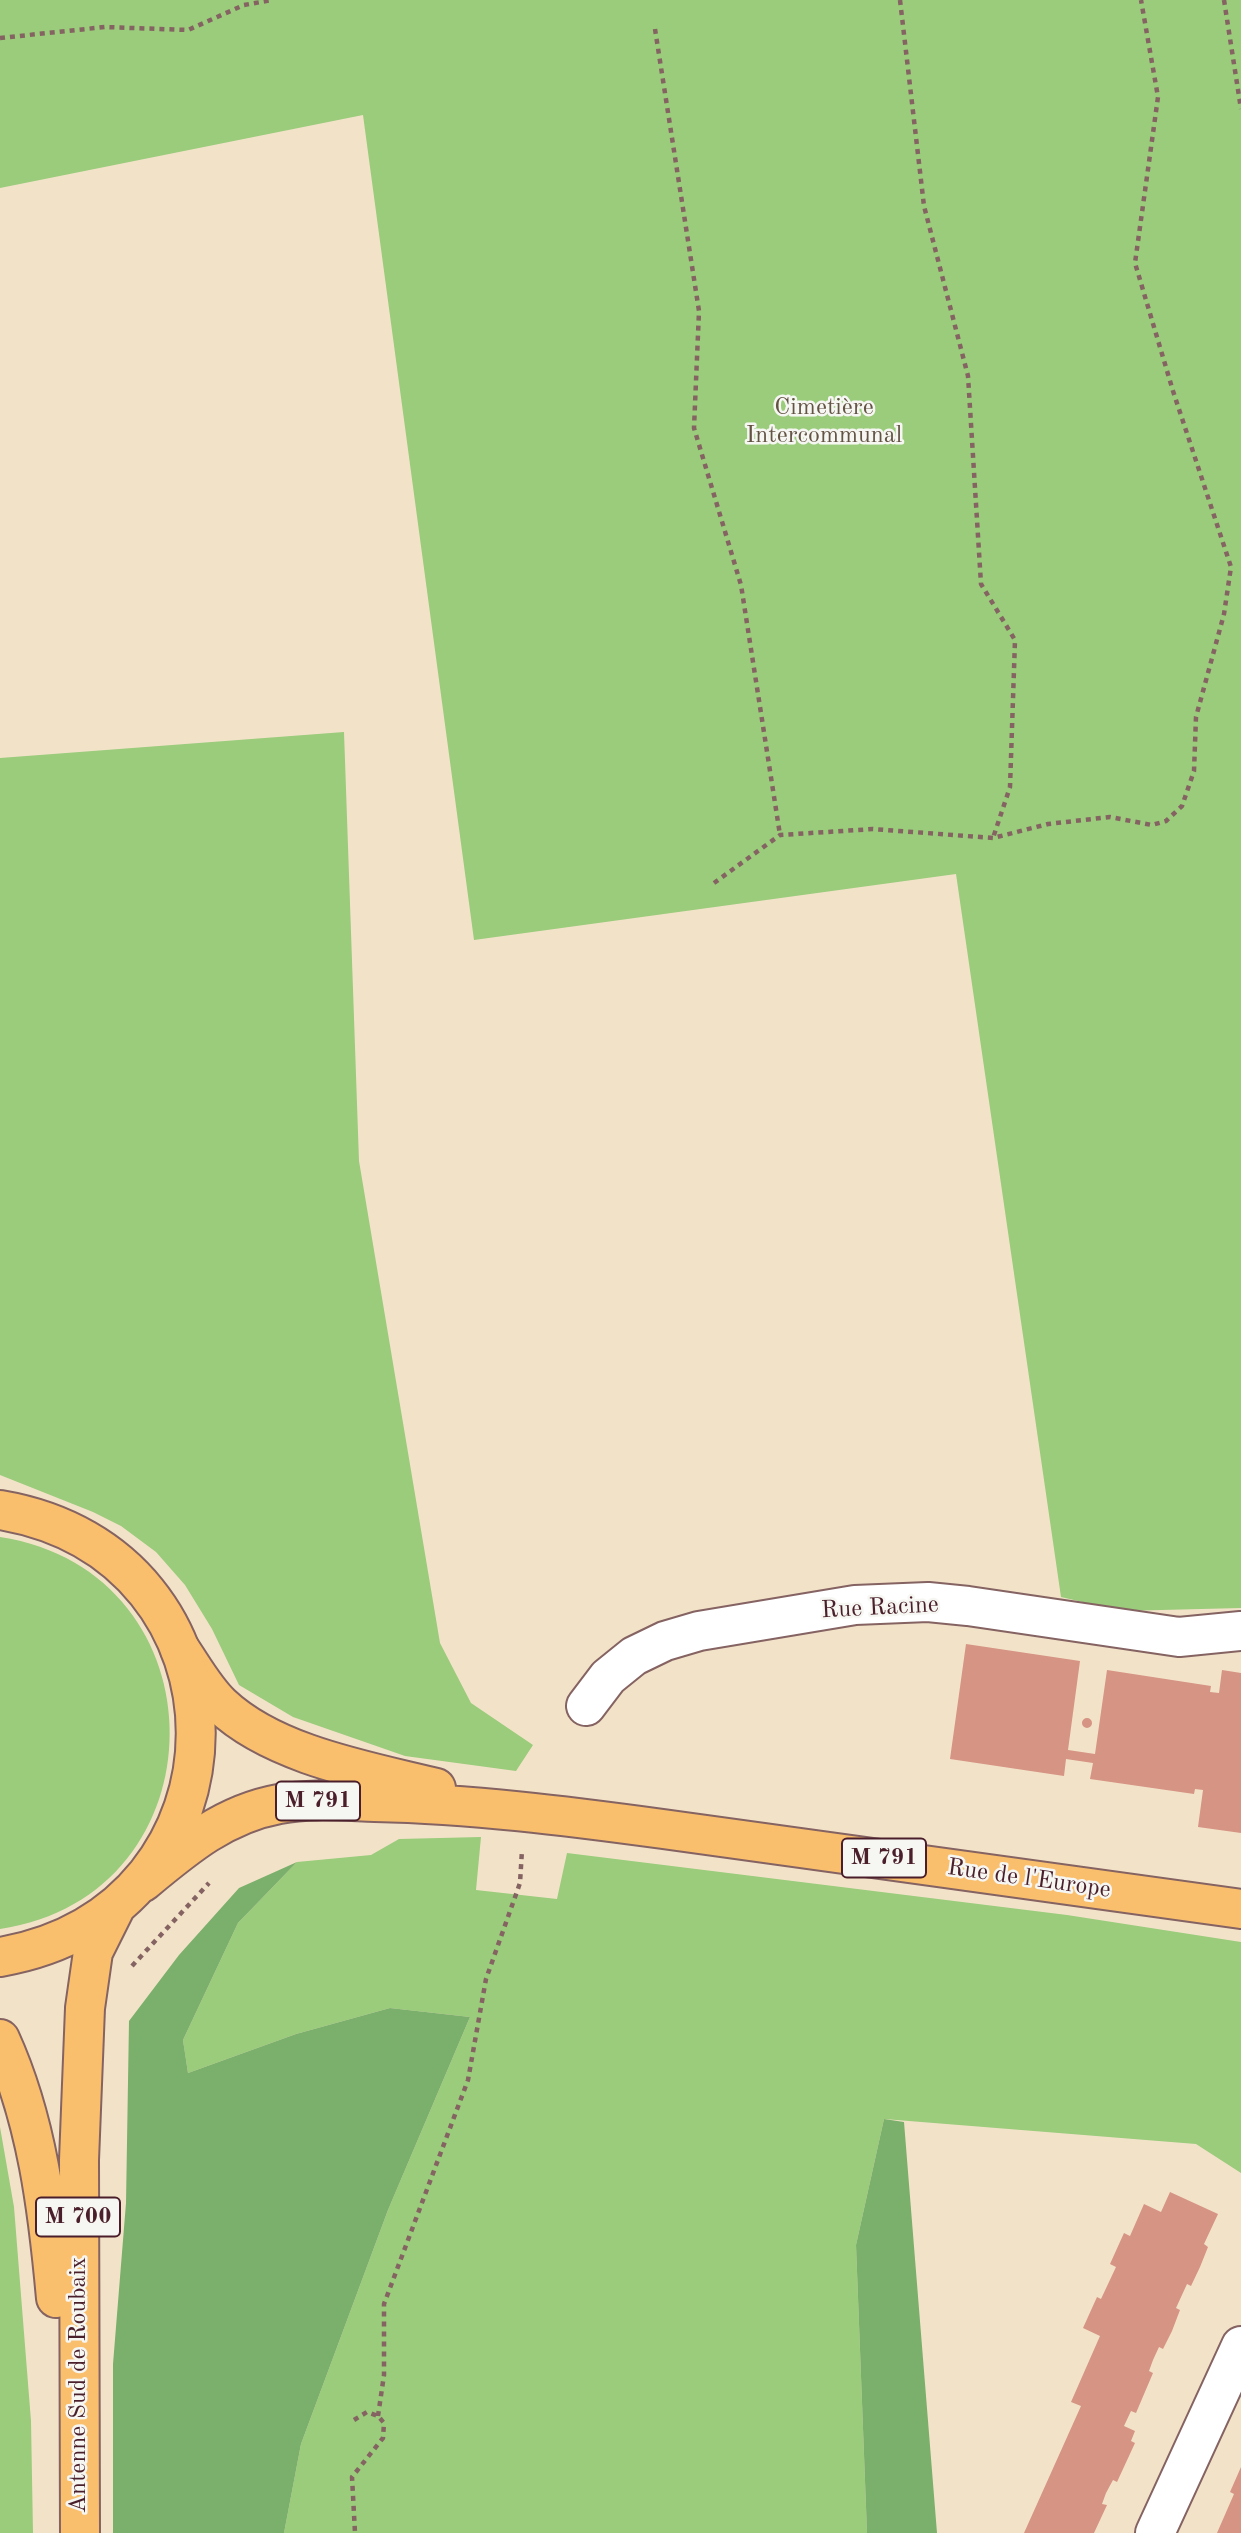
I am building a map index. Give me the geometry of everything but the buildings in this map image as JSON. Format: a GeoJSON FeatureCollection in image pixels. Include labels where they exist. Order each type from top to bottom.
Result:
{"type":"FeatureCollection","features":[{"type":"Feature","properties":{"kind":"main road"},"geometry":{"type":"LineString","coordinates":[[0,1957],[41,1948],[67,1937],[126,1897],[162,1853],[172,1835],[186,1802],[197,1732],[194,1704],[180,1649],[152,1600],[114,1559],[79,1536],[9,1509]]}},
{"type":"Feature","properties":{"kind":"main road","name":"Rue de l'Europe"},"geometry":{"type":"LineString","coordinates":[[180,1649],[221,1705],[239,1720],[294,1748],[376,1773],[526,1810]]}},
{"type":"Feature","properties":{"kind":"main road","name":"Rue de l'Europe"},"geometry":{"type":"LineString","coordinates":[[126,1897],[196,1838],[225,1821],[249,1811],[311,1801],[397,1802],[526,1810],[1241,1909]]}},
{"type":"Feature","properties":{"kind":"main road","name":"Antenne Sud de Roubaix"},"geometry":{"type":"LineString","coordinates":[[79,2533],[79,2160],[85,2008],[93,1952],[126,1897]]}},
{"type":"Feature","properties":{"kind":"main road","name":"M 700"},"geometry":{"type":"LineString","coordinates":[[0,2039],[13,2068],[28,2116],[42,2188],[51,2246],[79,2533]]}},
{"type":"Feature","properties":{"kind":"street","name":"Rue Racine"},"geometry":{"type":"LineString","coordinates":[[586,1706],[608,1677],[634,1656],[665,1640],[699,1631],[855,1605],[904,1602],[955,1604],[1179,1637],[1241,1631]]}},
{"type":"Feature","properties":{"kind":"street"},"geometry":{"type":"LineString","coordinates":[[1155,2533],[1241,2346]]}},
{"type":"Feature","properties":{"kind":"path"},"geometry":{"type":"LineString","coordinates":[[0,38],[105,27],[188,30],[244,5],[272,0]]}},
{"type":"Feature","properties":{"kind":"path"},"geometry":{"type":"LineString","coordinates":[[900,0],[924,206],[968,376],[981,584],[1015,640],[1010,788],[993,838]]}},
{"type":"Feature","properties":{"kind":"path"},"geometry":{"type":"LineString","coordinates":[[714,883],[780,835],[873,829],[993,838],[1048,824],[1110,817],[1152,825],[1166,821],[1182,806],[1194,771],[1196,717],[1224,614],[1231,567],[1173,391],[1135,263],[1158,97],[1141,0]]}},
{"type":"Feature","properties":{"kind":"path"},"geometry":{"type":"LineString","coordinates":[[1224,0],[1241,109]]}},
{"type":"Feature","properties":{"kind":"path"},"geometry":{"type":"LineString","coordinates":[[655,29],[699,311],[694,428],[741,585],[780,835]]}},
{"type":"Feature","properties":{"kind":"path"},"geometry":{"type":"LineString","coordinates":[[378,2416],[384,2375],[384,2304],[468,2080],[486,1979],[520,1883],[526,1810]]}},
{"type":"Feature","properties":{"kind":"path"},"geometry":{"type":"LineString","coordinates":[[85,2008],[106,1995],[212,1879]]}},
{"type":"Feature","properties":{"kind":"path"},"geometry":{"type":"LineString","coordinates":[[354,2420],[367,2412],[378,2416],[384,2423],[383,2438],[352,2477],[355,2533]]}},
{"type":"Feature","properties":{"kind":"green space","name":"Cimetière Intercommunal"},"geometry":{"type":"Polygon","coordinates":[[[0,0],[1241,0],[1241,1608],[1121,1611],[1061,1597],[956,874],[474,940],[363,115],[0,188],[0,0]]]}},
{"type":"Feature","properties":{"kind":"green space"},"geometry":{"type":"Polygon","coordinates":[[[344,732],[359,1161],[440,1643],[471,1703],[533,1745],[516,1771],[405,1756],[293,1717],[239,1685],[212,1629],[185,1585],[156,1552],[121,1526],[93,1512],[0,1475],[0,758],[344,732]]]}},
{"type":"Feature","properties":{"kind":"green space"},"geometry":{"type":"Polygon","coordinates":[[[0,1537],[74,1563],[128,1608],[159,1668],[170,1734],[159,1800],[127,1859],[74,1904],[0,1929],[0,1537]]]}},
{"type":"Feature","properties":{"kind":"green space"},"geometry":{"type":"Polygon","coordinates":[[[481,1837],[476,1890],[557,1899],[567,1853],[1067,1915],[1241,1942],[1241,2173],[1196,2144],[884,2119],[856,2245],[867,2533],[284,2533],[301,2444],[388,2210],[470,2017],[390,2008],[296,2034],[188,2073],[183,2040],[238,1923],[297,1862],[371,1855],[399,1839],[481,1837]]]}},
{"type":"Feature","properties":{"kind":"green space"},"geometry":{"type":"Polygon","coordinates":[[[297,1862],[238,1923],[183,2040],[188,2073],[296,2034],[390,2008],[470,2017],[388,2210],[301,2444],[284,2533],[113,2533],[113,2364],[126,2203],[129,2021],[179,1955],[239,1888],[297,1862]]]}},
{"type":"Feature","properties":{"kind":"green space"},"geometry":{"type":"Polygon","coordinates":[[[884,2119],[904,2122],[937,2533],[867,2533],[856,2245],[884,2119]]]}},
{"type":"Feature","properties":{"kind":"green space"},"geometry":{"type":"Polygon","coordinates":[[[0,2127],[14,2207],[31,2421],[33,2533],[0,2533],[0,2127]]]}}]}
